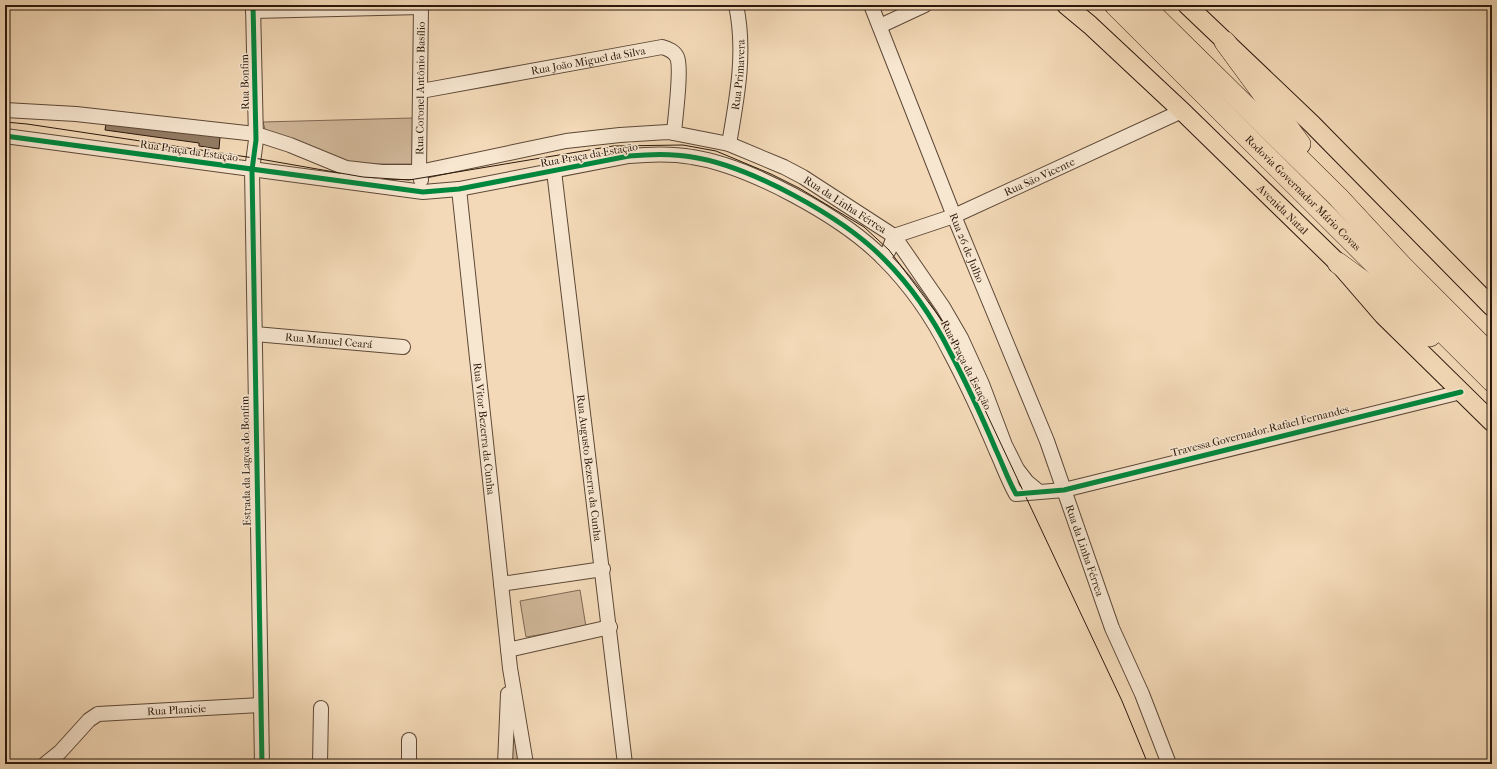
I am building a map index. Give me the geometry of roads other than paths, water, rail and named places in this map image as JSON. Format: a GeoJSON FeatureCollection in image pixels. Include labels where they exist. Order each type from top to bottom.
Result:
{"type":"FeatureCollection","features":[{"type":"Feature","properties":{"kind":"highway","name":"Rodovia Governador Mário Covas"},"geometry":{"type":"LineString","coordinates":[[1115,5],[1492,382]]}},
{"type":"Feature","properties":{"kind":"highway","name":"Rodovia Governador Mário Covas"},"geometry":{"type":"LineString","coordinates":[[1143,5],[1338,197],[1402,266],[1492,356]]}},
{"type":"Feature","properties":{"kind":"highway"},"geometry":{"type":"LineString","coordinates":[[1224,42],[1338,197]]}},
{"type":"Feature","properties":{"kind":"highway"},"geometry":{"type":"LineString","coordinates":[[1338,263],[1372,288],[1456,357],[1492,382]]}},
{"type":"Feature","properties":{"kind":"main road","name":"Avenida Natal"},"geometry":{"type":"LineString","coordinates":[[1066,5],[1090,25],[1182,111],[1338,263],[1383,315],[1492,422]]}},
{"type":"Feature","properties":{"kind":"main road"},"geometry":{"type":"LineString","coordinates":[[1187,5],[1224,42],[1312,124],[1492,307]]}},
{"type":"Feature","properties":{"kind":"street","name":"Rua Primavera"},"geometry":{"type":"LineString","coordinates":[[729,144],[739,88],[741,46],[740,22],[736,5]]}},
{"type":"Feature","properties":{"kind":"street","name":"Rua 26 de Julho"},"geometry":{"type":"LineString","coordinates":[[871,5],[954,216],[1047,441],[1064,490]]}},
{"type":"Feature","properties":{"kind":"street"},"geometry":{"type":"LineString","coordinates":[[880,26],[925,5]]}},
{"type":"Feature","properties":{"kind":"street"},"geometry":{"type":"LineString","coordinates":[[253,8],[421,6]]}},
{"type":"Feature","properties":{"kind":"street","name":"Rua Coronel Antônio Basílio"},"geometry":{"type":"LineString","coordinates":[[421,6],[419,172],[423,192]]}},
{"type":"Feature","properties":{"kind":"street","name":"Rua Bonfim"},"geometry":{"type":"LineString","coordinates":[[253,8],[256,134],[253,164]]}},
{"type":"Feature","properties":{"kind":"street","name":"Rua João Miguel da Silva"},"geometry":{"type":"LineString","coordinates":[[421,91],[662,47],[670,49],[679,64],[671,133]]}},
{"type":"Feature","properties":{"kind":"street","name":"Rua Praça da Estação"},"geometry":{"type":"LineString","coordinates":[[5,110],[76,114],[256,134],[290,145],[346,168],[382,172],[419,172],[566,141],[671,133]]}},
{"type":"Feature","properties":{"kind":"street","name":"Rua São Vicente"},"geometry":{"type":"LineString","coordinates":[[894,236],[954,216],[1182,111]]}},
{"type":"Feature","properties":{"kind":"street","name":"Rua da Linha Férrea"},"geometry":{"type":"LineString","coordinates":[[671,133],[729,144],[784,167],[803,177],[894,236],[943,307],[961,338],[982,384],[1005,445],[1017,468],[1027,482],[1038,491]]}},
{"type":"Feature","properties":{"kind":"street","name":"Rua Praça da Estação"},"geometry":{"type":"LineString","coordinates":[[5,136],[253,164],[423,192],[459,189],[628,156],[657,154],[691,156],[715,162],[788,193],[864,240],[883,258],[914,294],[946,344],[1016,494],[1038,491]]}},
{"type":"Feature","properties":{"kind":"street","name":"Estrada da Lagoa do Bonfim"},"geometry":{"type":"LineString","coordinates":[[253,164],[254,334],[262,764]]}},
{"type":"Feature","properties":{"kind":"street","name":"Rua Augusto Bezerra da Cunha"},"geometry":{"type":"LineString","coordinates":[[554,171],[603,569],[625,764]]}},
{"type":"Feature","properties":{"kind":"street","name":"Rua Vitor Bezerra da Cunha"},"geometry":{"type":"LineString","coordinates":[[459,189],[510,668],[526,764]]}},
{"type":"Feature","properties":{"kind":"street"},"geometry":{"type":"LineString","coordinates":[[883,258],[890,250],[894,236]]}},
{"type":"Feature","properties":{"kind":"street","name":"Rua Manuel Ceará"},"geometry":{"type":"LineString","coordinates":[[254,334],[403,347]]}},
{"type":"Feature","properties":{"kind":"street","name":"Travessa Governador Rafael Fernandes"},"geometry":{"type":"LineString","coordinates":[[1064,490],[1461,392]]}},
{"type":"Feature","properties":{"kind":"street","name":"Rua da Linha Férrea"},"geometry":{"type":"LineString","coordinates":[[1064,490],[1112,628],[1142,694],[1169,764]]}},
{"type":"Feature","properties":{"kind":"street"},"geometry":{"type":"LineString","coordinates":[[1038,491],[1064,490]]}},
{"type":"Feature","properties":{"kind":"street"},"geometry":{"type":"LineString","coordinates":[[501,584],[603,569]]}},
{"type":"Feature","properties":{"kind":"street"},"geometry":{"type":"LineString","coordinates":[[508,650],[610,628]]}},
{"type":"Feature","properties":{"kind":"street","name":"Rua Vitor Bezerra da Cunha"},"geometry":{"type":"LineString","coordinates":[[505,764],[510,668]]}},
{"type":"Feature","properties":{"kind":"street","name":"Rua Planicie"},"geometry":{"type":"LineString","coordinates":[[45,764],[60,752],[94,716],[109,713],[260,704]]}},
{"type":"Feature","properties":{"kind":"street"},"geometry":{"type":"LineString","coordinates":[[320,764],[321,708]]}},
{"type":"Feature","properties":{"kind":"street"},"geometry":{"type":"LineString","coordinates":[[410,740],[410,764]]}},
{"type":"Feature","properties":{"kind":"tram line"},"geometry":{"type":"LineString","coordinates":[[5,122],[254,158],[363,177],[409,180],[613,146],[683,145],[716,151],[771,174],[799,188],[864,227],[889,250],[944,323],[1122,701],[1148,764]]}}]}
